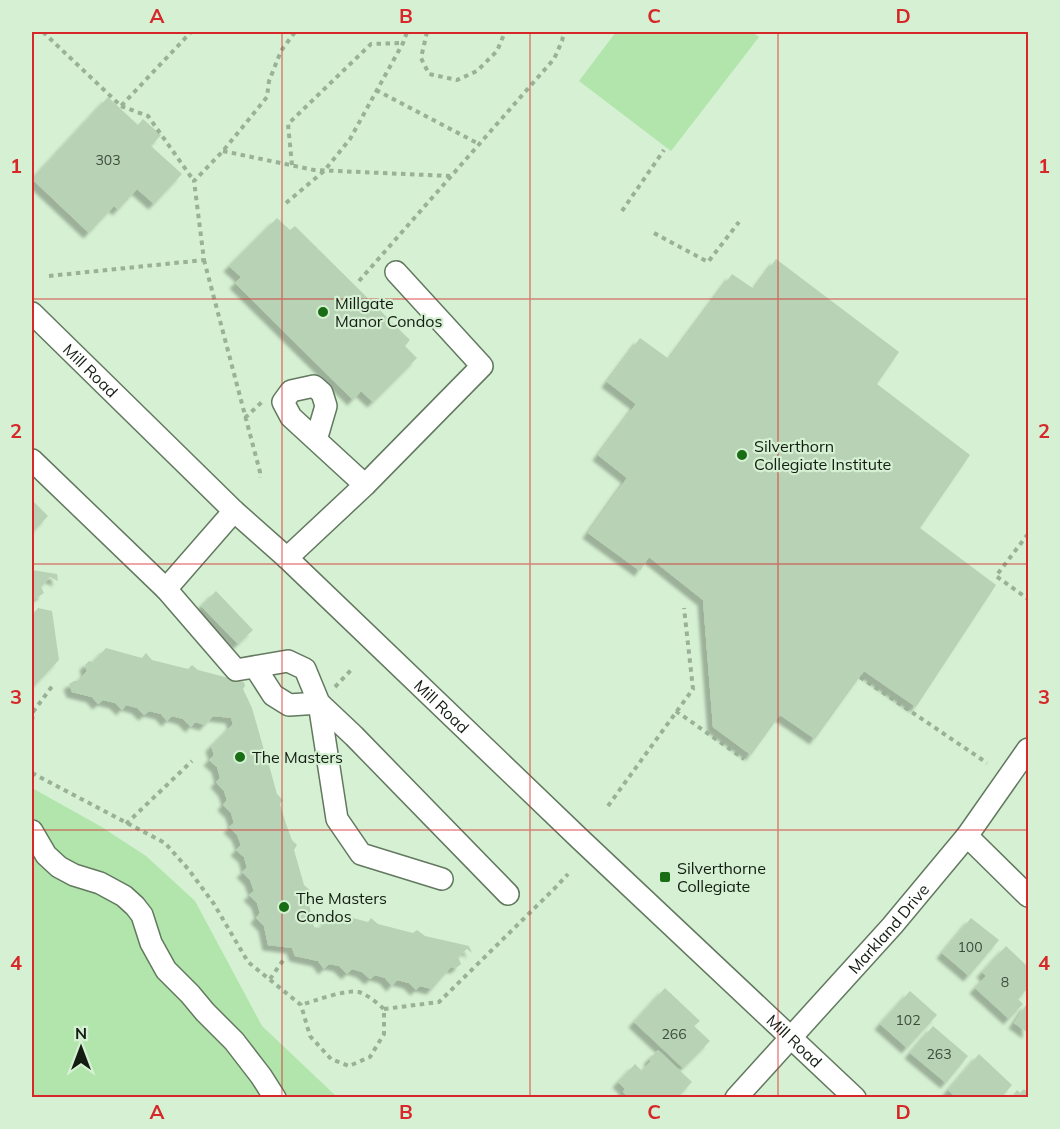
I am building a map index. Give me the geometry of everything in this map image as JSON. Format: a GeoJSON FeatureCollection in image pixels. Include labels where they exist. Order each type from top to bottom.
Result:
{"type":"FeatureCollection","features":[{"type":"Feature","properties":{"kind":"street"},"geometry":{"type":"LineString","coordinates":[[287,558],[365,485],[482,366],[396,272]]}},
{"type":"Feature","properties":{"kind":"street","name":"Mill Road"},"geometry":{"type":"LineString","coordinates":[[32,313],[234,511],[287,558],[581,840],[855,1098]]}},
{"type":"Feature","properties":{"kind":"street"},"geometry":{"type":"LineString","coordinates":[[316,440],[365,485]]}},
{"type":"Feature","properties":{"kind":"street"},"geometry":{"type":"LineString","coordinates":[[32,460],[166,589],[236,670],[288,661],[305,669],[319,703],[338,819],[361,854],[442,879]]}},
{"type":"Feature","properties":{"kind":"street"},"geometry":{"type":"LineString","coordinates":[[166,589],[234,511]]}},
{"type":"Feature","properties":{"kind":"street"},"geometry":{"type":"LineString","coordinates":[[255,667],[273,695],[289,705],[319,703],[362,744],[507,894]]}},
{"type":"Feature","properties":{"kind":"street","name":"Markland Drive"},"geometry":{"type":"LineString","coordinates":[[736,1098],[892,926],[967,836],[1029,749]]}},
{"type":"Feature","properties":{"kind":"street"},"geometry":{"type":"LineString","coordinates":[[32,831],[46,855],[59,867],[124,896],[135,906],[142,915],[150,944],[166,970],[234,1041],[261,1076],[274,1098]]}},
{"type":"Feature","properties":{"kind":"street"},"geometry":{"type":"LineString","coordinates":[[967,836],[1029,896]]}},
{"type":"Feature","properties":{"kind":"path"},"geometry":{"type":"LineString","coordinates":[[43,32],[121,106],[148,116],[194,181],[204,260],[260,478]]}},
{"type":"Feature","properties":{"kind":"path"},"geometry":{"type":"LineString","coordinates":[[121,106],[191,32]]}},
{"type":"Feature","properties":{"kind":"path"},"geometry":{"type":"LineString","coordinates":[[194,181],[223,151],[267,97],[269,81],[281,51],[295,32]]}},
{"type":"Feature","properties":{"kind":"path"},"geometry":{"type":"LineString","coordinates":[[286,203],[324,171],[350,139],[407,32]]}},
{"type":"Feature","properties":{"kind":"path"},"geometry":{"type":"LineString","coordinates":[[427,32],[421,58],[429,74],[457,80],[477,71],[497,51],[505,32]]}},
{"type":"Feature","properties":{"kind":"path"},"geometry":{"type":"LineString","coordinates":[[358,281],[554,58],[564,32]]}},
{"type":"Feature","properties":{"kind":"path"},"geometry":{"type":"LineString","coordinates":[[292,165],[288,124],[370,44],[403,43]]}},
{"type":"Feature","properties":{"kind":"path"},"geometry":{"type":"LineString","coordinates":[[376,90],[479,144]]}},
{"type":"Feature","properties":{"kind":"path"},"geometry":{"type":"LineString","coordinates":[[622,211],[664,150]]}},
{"type":"Feature","properties":{"kind":"path"},"geometry":{"type":"LineString","coordinates":[[223,151],[324,171],[450,176]]}},
{"type":"Feature","properties":{"kind":"path"},"geometry":{"type":"LineString","coordinates":[[654,233],[708,262],[739,222]]}},
{"type":"Feature","properties":{"kind":"path"},"geometry":{"type":"LineString","coordinates":[[49,276],[204,260]]}},
{"type":"Feature","properties":{"kind":"path"},"geometry":{"type":"LineString","coordinates":[[1029,534],[996,576],[1029,599]]}},
{"type":"Feature","properties":{"kind":"path"},"geometry":{"type":"LineString","coordinates":[[608,806],[693,688],[684,608]]}},
{"type":"Feature","properties":{"kind":"path"},"geometry":{"type":"LineString","coordinates":[[338,685],[353,668]]}},
{"type":"Feature","properties":{"kind":"path"},"geometry":{"type":"LineString","coordinates":[[860,676],[987,763]]}},
{"type":"Feature","properties":{"kind":"path"},"geometry":{"type":"LineString","coordinates":[[32,721],[33,712],[53,685]]}},
{"type":"Feature","properties":{"kind":"path"},"geometry":{"type":"LineString","coordinates":[[676,711],[744,759]]}},
{"type":"Feature","properties":{"kind":"path"},"geometry":{"type":"LineString","coordinates":[[126,824],[192,760]]}},
{"type":"Feature","properties":{"kind":"path"},"geometry":{"type":"LineString","coordinates":[[32,773],[165,843],[189,870],[214,904],[248,962],[301,1005],[309,1036],[331,1059],[349,1066],[370,1057],[384,1034],[384,1009]]}},
{"type":"Feature","properties":{"kind":"path"},"geometry":{"type":"LineString","coordinates":[[301,1005],[330,995],[358,992],[372,999],[384,1009],[439,1002],[568,874]]}},
{"type":"Feature","properties":{"kind":"path"},"geometry":{"type":"LineString","coordinates":[[270,980],[284,959]]}},
{"type":"Feature","properties":{"kind":"green space"},"geometry":{"type":"Polygon","coordinates":[[[616,32],[752,32],[759,37],[671,151],[579,81],[616,32]]]}},
{"type":"Feature","properties":{"kind":"green space"},"geometry":{"type":"Polygon","coordinates":[[[32,788],[100,826],[146,856],[195,901],[262,1026],[337,1097],[32,1097],[32,788]]]}},
{"type":"Feature","properties":{"kind":"building"},"geometry":{"type":"Polygon","coordinates":[[[108,97],[138,125],[143,119],[161,135],[151,146],[182,174],[154,204],[137,189],[118,210],[114,206],[89,233],[32,179],[108,97]]]}},
{"type":"Feature","properties":{"kind":"building","name":"Millgate Manor Condos"},"geometry":{"type":"Polygon","coordinates":[[[277,218],[290,230],[295,226],[410,340],[405,346],[417,358],[373,402],[361,391],[353,400],[235,283],[241,277],[229,266],[277,218]]]}},
{"type":"Feature","properties":{"kind":"building"},"geometry":{"type":"Polygon","coordinates":[[[776,259],[899,352],[877,384],[970,455],[920,528],[996,585],[916,707],[864,671],[815,739],[780,715],[751,755],[713,727],[703,600],[649,557],[640,571],[588,533],[627,478],[598,455],[636,404],[607,382],[640,338],[669,359],[732,274],[754,289],[776,259]]]}},
{"type":"Feature","properties":{"kind":"building"},"geometry":{"type":"Polygon","coordinates":[[[32,500],[48,516],[32,533],[32,500]]]}},
{"type":"Feature","properties":{"kind":"building"},"geometry":{"type":"Polygon","coordinates":[[[32,570],[57,574],[58,581],[50,577],[41,587],[44,593],[32,601],[32,570]]]}},
{"type":"Feature","properties":{"kind":"building"},"geometry":{"type":"Polygon","coordinates":[[[216,591],[253,630],[238,644],[201,606],[216,591]]]}},
{"type":"Feature","properties":{"kind":"building"},"geometry":{"type":"Polygon","coordinates":[[[38,608],[52,611],[59,660],[32,688],[32,615],[38,608]]]}},
{"type":"Feature","properties":{"kind":"building"},"geometry":{"type":"Polygon","coordinates":[[[106,648],[142,658],[146,653],[152,660],[188,669],[192,665],[198,670],[244,682],[243,689],[252,708],[264,750],[270,754],[267,758],[277,794],[283,800],[280,804],[286,824],[292,840],[297,845],[294,850],[304,885],[310,890],[307,894],[314,927],[320,928],[333,913],[368,922],[371,918],[378,924],[413,933],[417,930],[425,936],[469,946],[472,953],[467,949],[458,957],[461,964],[456,968],[451,967],[432,989],[420,986],[416,990],[409,983],[397,980],[392,986],[385,978],[375,975],[370,979],[362,972],[352,969],[347,974],[339,966],[329,964],[324,969],[318,961],[295,956],[292,948],[268,945],[264,926],[256,918],[260,913],[257,903],[249,895],[254,891],[250,880],[242,872],[247,868],[244,857],[236,850],[241,845],[237,835],[229,827],[234,823],[231,813],[223,805],[227,800],[224,791],[216,782],[220,778],[217,767],[209,760],[214,755],[211,746],[233,724],[231,718],[213,716],[205,725],[195,722],[191,727],[183,719],[172,716],[167,721],[161,714],[149,711],[144,715],[137,708],[126,705],[122,710],[115,703],[103,700],[98,704],[92,697],[72,692],[69,684],[81,678],[87,671],[85,665],[89,661],[93,662],[106,648]]]}},
{"type":"Feature","properties":{"kind":"building"},"geometry":{"type":"Polygon","coordinates":[[[971,918],[999,940],[969,976],[942,953],[971,918]]]}},
{"type":"Feature","properties":{"kind":"building"},"geometry":{"type":"Polygon","coordinates":[[[1006,946],[1028,967],[1028,988],[1018,999],[1023,1004],[1009,1019],[975,988],[986,976],[982,972],[1006,946]]]}},
{"type":"Feature","properties":{"kind":"building"},"geometry":{"type":"Polygon","coordinates":[[[665,988],[700,1021],[694,1026],[710,1041],[683,1068],[634,1022],[665,988]]]}},
{"type":"Feature","properties":{"kind":"building"},"geometry":{"type":"Polygon","coordinates":[[[910,991],[937,1015],[907,1048],[880,1024],[910,991]]]}},
{"type":"Feature","properties":{"kind":"building"},"geometry":{"type":"Polygon","coordinates":[[[1028,1002],[1028,1033],[1014,1023],[1028,1002]]]}},
{"type":"Feature","properties":{"kind":"building"},"geometry":{"type":"Polygon","coordinates":[[[933,1026],[968,1056],[946,1083],[910,1053],[933,1026]]]}},
{"type":"Feature","properties":{"kind":"building"},"geometry":{"type":"Polygon","coordinates":[[[658,1050],[692,1082],[677,1098],[629,1098],[623,1092],[625,1089],[618,1082],[635,1064],[642,1071],[658,1050]]]}},
{"type":"Feature","properties":{"kind":"building"},"geometry":{"type":"Polygon","coordinates":[[[979,1054],[1012,1085],[1001,1098],[957,1098],[948,1090],[979,1054]]]}},
{"type":"Feature","properties":{"kind":"building"},"geometry":{"type":"Polygon","coordinates":[[[1024,1089],[1028,1093],[1028,1098],[1011,1098],[1017,1090],[1020,1093],[1024,1089]]]}},
{"type":"Feature","properties":{"kind":"place","name":"Millgate Manor Condos"},"geometry":{"type":"Point","coordinates":[323,312]}},
{"type":"Feature","properties":{"kind":"place","name":"Silverthorn Collegiate Institute"},"geometry":{"type":"Point","coordinates":[742,455]}},
{"type":"Feature","properties":{"kind":"place","name":"The Masters"},"geometry":{"type":"Point","coordinates":[240,757]}},
{"type":"Feature","properties":{"kind":"place","name":"Silverthorne Collegiate"},"geometry":{"type":"Point","coordinates":[665,877]}},
{"type":"Feature","properties":{"kind":"place","name":"The Masters Condos"},"geometry":{"type":"Point","coordinates":[284,907]}}]}
